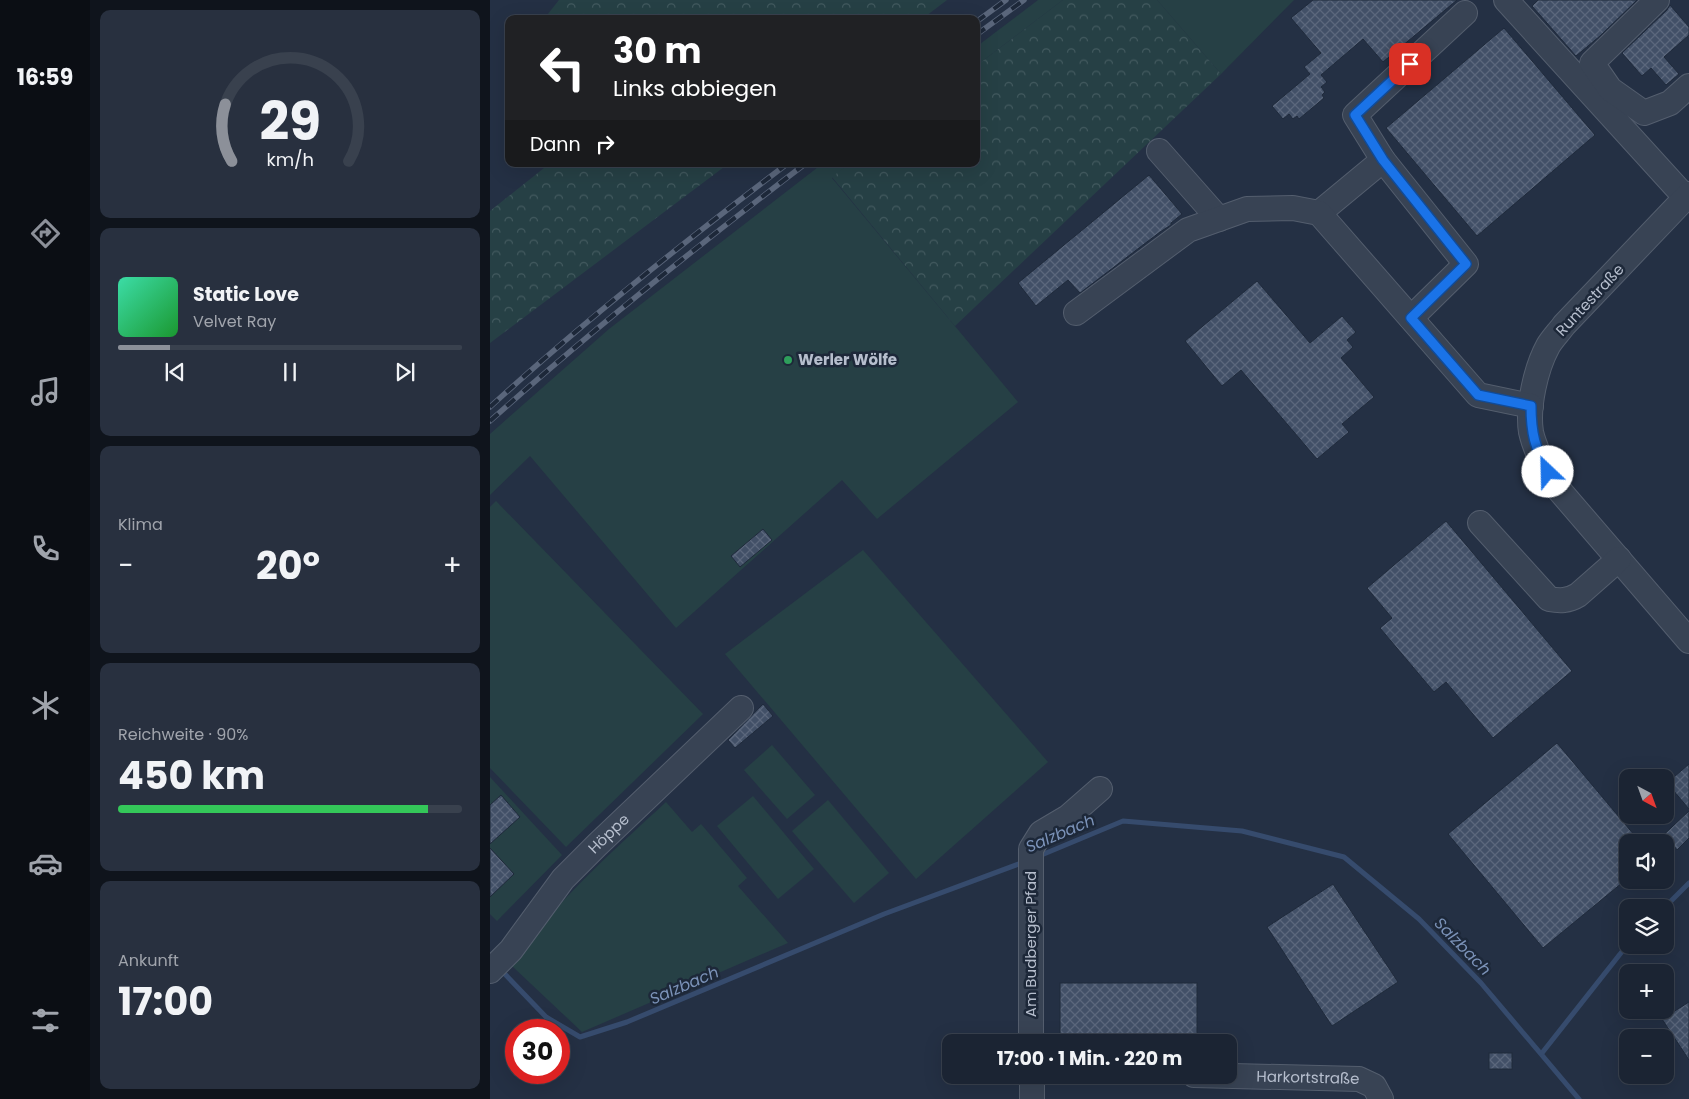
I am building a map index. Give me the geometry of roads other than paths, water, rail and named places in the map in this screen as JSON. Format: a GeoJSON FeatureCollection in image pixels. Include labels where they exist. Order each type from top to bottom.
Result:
{"type":"FeatureCollection","features":[{"type":"Feature","properties":{"kind":"street"},"geometry":{"type":"LineString","coordinates":[[1506,0],[1687,200]]}},
{"type":"Feature","properties":{"kind":"street"},"geometry":{"type":"LineString","coordinates":[[1657,0],[1592,63],[1610,89],[1644,113],[1670,103],[1689,86]]}},
{"type":"Feature","properties":{"kind":"street"},"geometry":{"type":"LineString","coordinates":[[1411,318],[1466,264],[1383,160],[1355,115],[1465,13]]}},
{"type":"Feature","properties":{"kind":"street"},"geometry":{"type":"LineString","coordinates":[[1159,151],[1219,219]]}},
{"type":"Feature","properties":{"kind":"street"},"geometry":{"type":"LineString","coordinates":[[1319,214],[1383,160]]}},
{"type":"Feature","properties":{"kind":"street","name":"Runtestraße"},"geometry":{"type":"LineString","coordinates":[[1687,200],[1564,325],[1548,346],[1537,372],[1531,406],[1532,432],[1541,460],[1554,484],[1689,641]]}},
{"type":"Feature","properties":{"kind":"street"},"geometry":{"type":"LineString","coordinates":[[1076,313],[1188,230],[1247,209],[1293,208],[1319,214],[1478,395],[1531,406]]}},
{"type":"Feature","properties":{"kind":"street"},"geometry":{"type":"LineString","coordinates":[[1480,523],[1549,598],[1558,601],[1571,599],[1578,595],[1619,560]]}},
{"type":"Feature","properties":{"kind":"street","name":"Höppe"},"geometry":{"type":"LineString","coordinates":[[490,971],[511,950],[563,880],[597,845],[741,708]]}},
{"type":"Feature","properties":{"kind":"street","name":"Am Budberger Pfad"},"geometry":{"type":"LineString","coordinates":[[1031,1034],[1031,860],[1041,833],[1068,817],[1100,789]]}},
{"type":"Feature","properties":{"kind":"street","name":"Harkortstraße"},"geometry":{"type":"LineString","coordinates":[[1237,1076],[1359,1079],[1374,1086],[1381,1099]]}},
{"type":"Feature","properties":{"kind":"street"},"geometry":{"type":"LineString","coordinates":[[1032,1084],[1032,1099]]}},
{"type":"Feature","properties":{"kind":"waterway","name":"Salzbach"},"geometry":{"type":"LineString","coordinates":[[1039,856],[1123,821],[1242,831],[1344,857],[1419,919],[1481,983],[1579,1099]]}},
{"type":"Feature","properties":{"kind":"waterway","name":"Salzbach"},"geometry":{"type":"LineString","coordinates":[[501,970],[546,1017],[580,1037],[627,1022],[884,914],[1024,862]]}},
{"type":"Feature","properties":{"kind":"waterway"},"geometry":{"type":"LineString","coordinates":[[1673,899],[1689,883]]}},
{"type":"Feature","properties":{"kind":"waterway"},"geometry":{"type":"LineString","coordinates":[[1542,1053],[1620,954]]}},
{"type":"Feature","properties":{"kind":"railway"},"geometry":{"type":"LineString","coordinates":[[980,19],[1006,0]]}},
{"type":"Feature","properties":{"kind":"railway"},"geometry":{"type":"LineString","coordinates":[[980,32],[1024,0]]}},
{"type":"Feature","properties":{"kind":"railway"},"geometry":{"type":"LineString","coordinates":[[490,407],[636,282],[783,167]]}},
{"type":"Feature","properties":{"kind":"railway"},"geometry":{"type":"LineString","coordinates":[[490,421],[645,289],[801,167]]}},
{"type":"Feature","properties":{"kind":"place","name":"Werler Wölfe"},"geometry":{"type":"Point","coordinates":[788,360]}}]}
